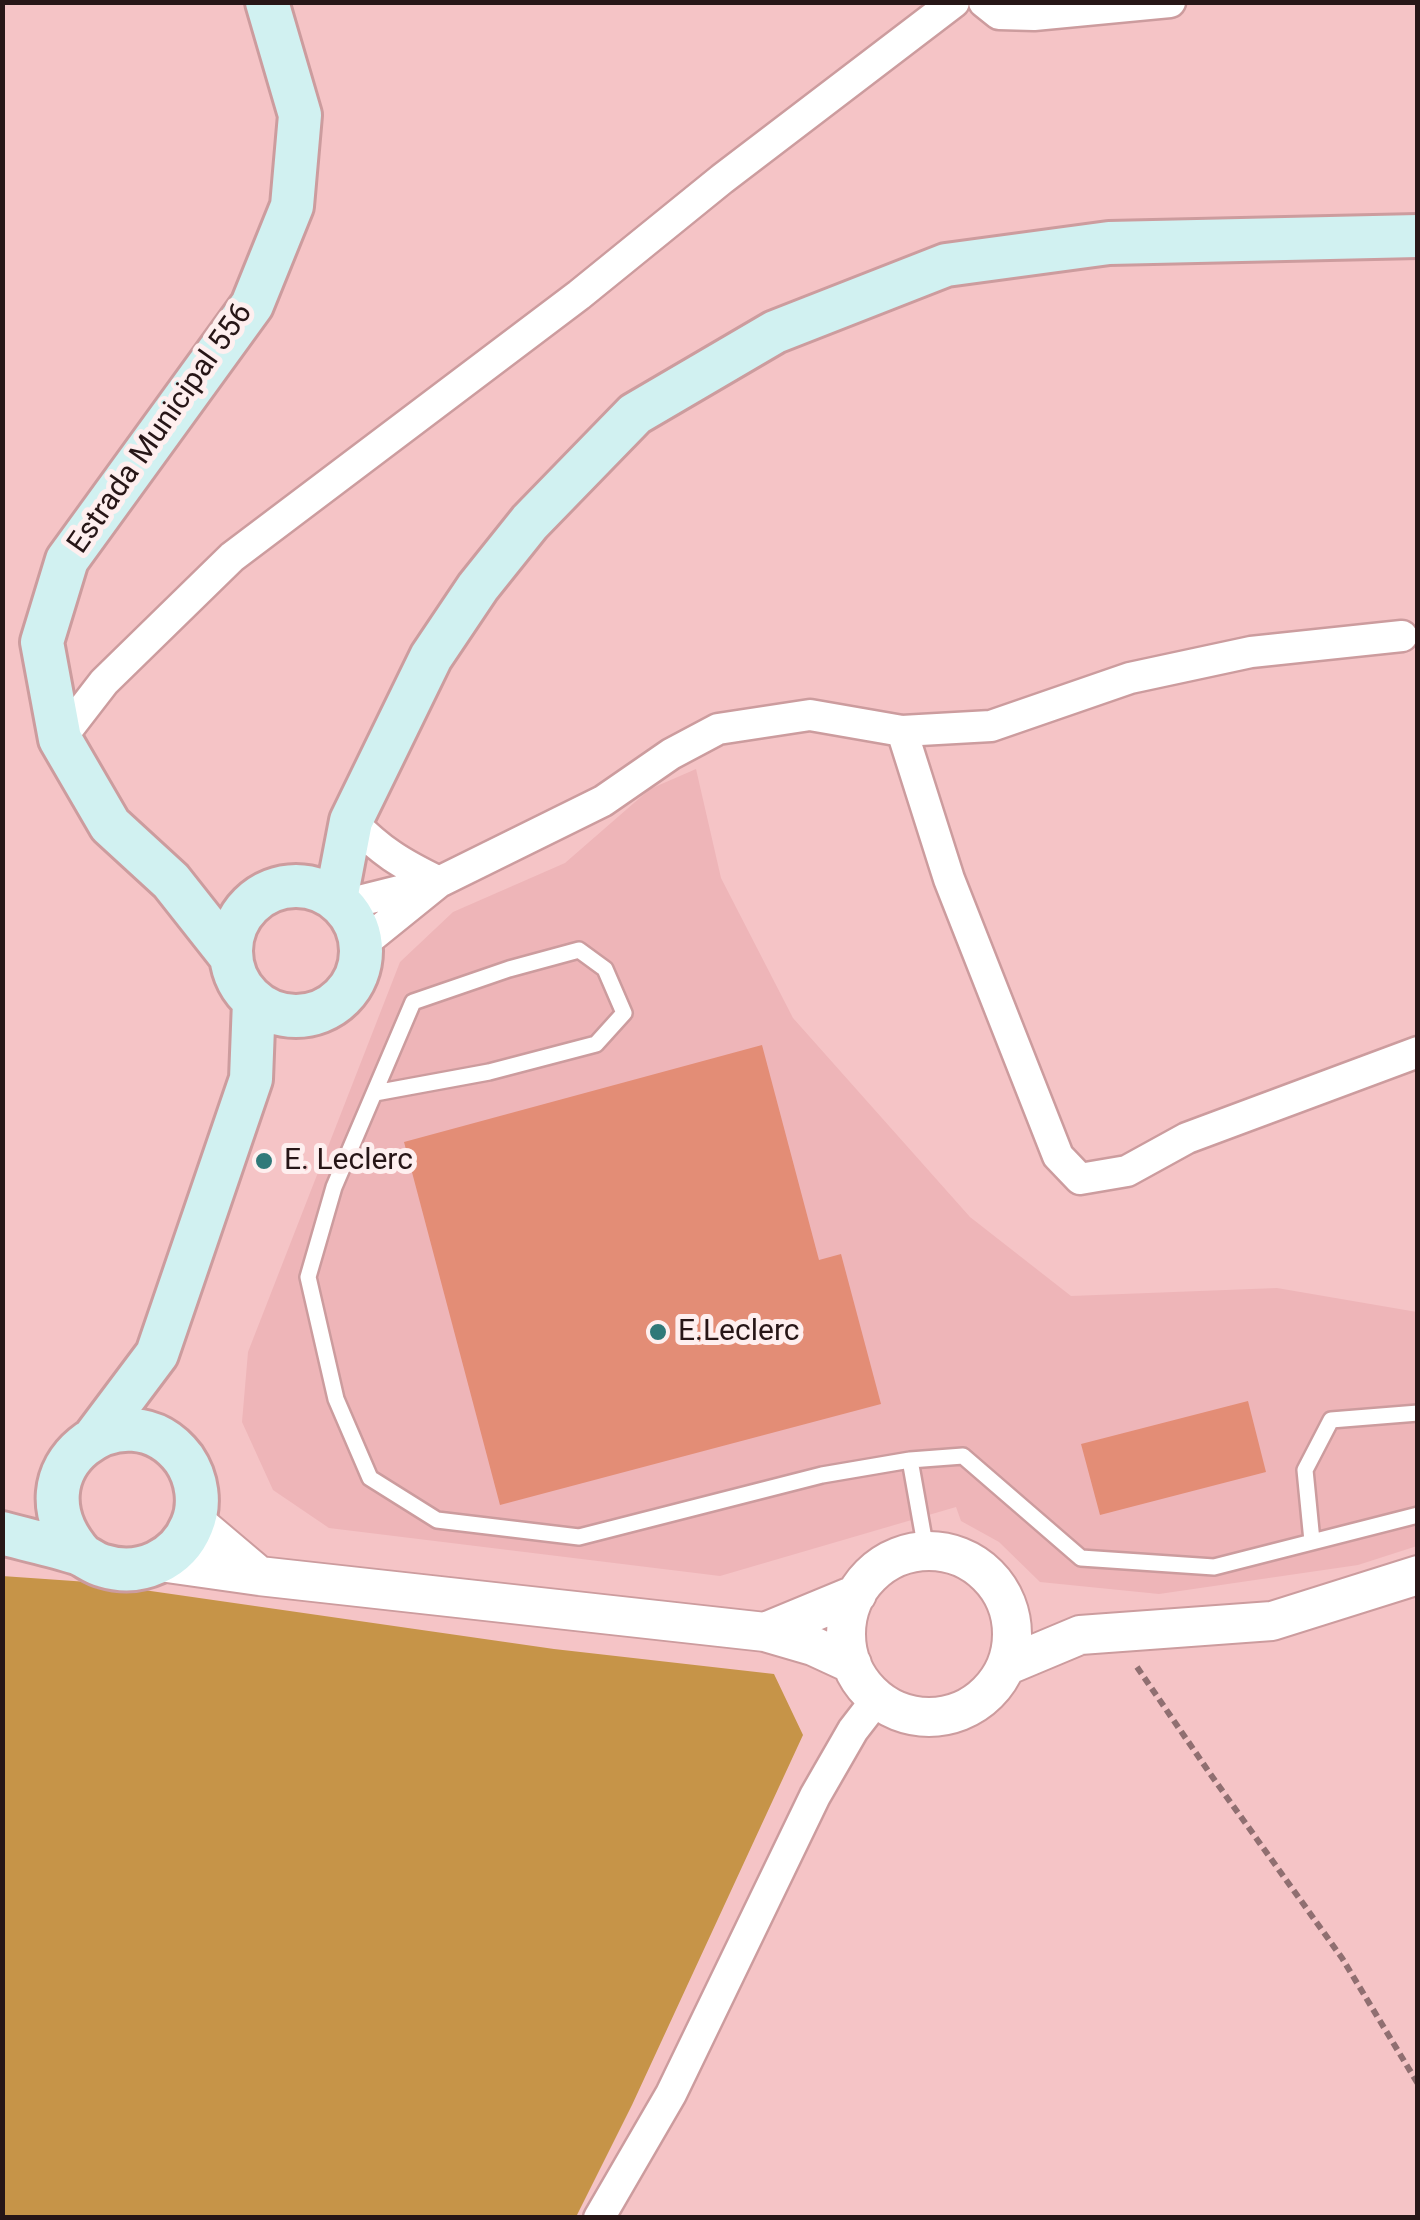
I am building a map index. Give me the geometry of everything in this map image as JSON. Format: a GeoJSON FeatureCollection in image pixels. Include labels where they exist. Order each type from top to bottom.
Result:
{"type":"FeatureCollection","features":[{"type":"Feature","properties":{"kind":"main road","name":"Estrada Municipal 556"},"geometry":{"type":"LineString","coordinates":[[231,957],[171,881],[110,826],[60,740],[42,642],[67,560],[252,305],[292,206],[300,115],[268,2]]}},
{"type":"Feature","properties":{"kind":"main road"},"geometry":{"type":"LineString","coordinates":[[339,902],[351,821],[431,658],[478,587],[530,522],[635,414],[775,332],[946,265],[1109,243],[1418,236]]}},
{"type":"Feature","properties":{"kind":"main road"},"geometry":{"type":"LineString","coordinates":[[171,881],[278,890],[322,891],[339,902],[355,924],[361,945],[360,965],[339,1000],[322,1011],[285,1015],[254,1001],[235,974],[232,938],[250,905],[278,890],[351,821]]}},
{"type":"Feature","properties":{"kind":"main road"},"geometry":{"type":"LineString","coordinates":[[82,1555],[59,1520],[56,1500],[60,1480],[67,1463],[94,1438],[157,1354],[251,1078],[254,1001]]}},
{"type":"Feature","properties":{"kind":"main road"},"geometry":{"type":"LineString","coordinates":[[251,1078],[302,1016]]}},
{"type":"Feature","properties":{"kind":"main road"},"geometry":{"type":"LineString","coordinates":[[157,1354],[172,1446]]}},
{"type":"Feature","properties":{"kind":"main road"},"geometry":{"type":"LineString","coordinates":[[2,1529],[119,1570],[140,1569],[175,1552],[194,1521],[197,1500],[186,1461],[154,1435],[134,1430],[94,1438]]}},
{"type":"Feature","properties":{"kind":"main road"},"geometry":{"type":"LineString","coordinates":[[2,1529],[60,1480]]}},
{"type":"Feature","properties":{"kind":"street"},"geometry":{"type":"LineString","coordinates":[[60,740],[104,682],[232,557],[579,296],[722,178],[954,2]]}},
{"type":"Feature","properties":{"kind":"street"},"geometry":{"type":"LineString","coordinates":[[984,2],[999,14],[1034,15],[1170,2]]}},
{"type":"Feature","properties":{"kind":"street"},"geometry":{"type":"LineString","coordinates":[[361,945],[439,882],[603,801],[671,754],[718,729],[810,715],[902,731],[991,726],[1130,678],[1251,652],[1410,636]]}},
{"type":"Feature","properties":{"kind":"street"},"geometry":{"type":"LineString","coordinates":[[902,731],[949,880],[1058,1156],[1080,1179],[1127,1171],[1187,1138],[1418,1052]]}},
{"type":"Feature","properties":{"kind":"street"},"geometry":{"type":"LineString","coordinates":[[351,821],[401,864],[439,882]]}},
{"type":"Feature","properties":{"kind":"street"},"geometry":{"type":"LineString","coordinates":[[339,902],[439,882]]}},
{"type":"Feature","properties":{"kind":"street"},"geometry":{"type":"LineString","coordinates":[[194,1521],[258,1576]]}},
{"type":"Feature","properties":{"kind":"street"},"geometry":{"type":"LineString","coordinates":[[926,1550],[952,1553],[975,1564],[994,1580],[1007,1602],[1012,1624],[1012,1645],[995,1685],[980,1700],[939,1716],[917,1716],[877,1699],[860,1681],[852,1664],[846,1633],[850,1608],[862,1585],[880,1567],[902,1555],[926,1550]]}},
{"type":"Feature","properties":{"kind":"street"},"geometry":{"type":"LineString","coordinates":[[160,1562],[765,1632],[813,1646],[852,1664]]}},
{"type":"Feature","properties":{"kind":"street"},"geometry":{"type":"LineString","coordinates":[[1006,1666],[1080,1635],[1272,1621],[1418,1574]]}},
{"type":"Feature","properties":{"kind":"street"},"geometry":{"type":"LineString","coordinates":[[765,1632],[857,1594]]}},
{"type":"Feature","properties":{"kind":"street"},"geometry":{"type":"LineString","coordinates":[[1007,1602],[1080,1635]]}},
{"type":"Feature","properties":{"kind":"street"},"geometry":{"type":"LineString","coordinates":[[599,2218],[671,2094],[815,1796],[877,1699]]}},
{"type":"Feature","properties":{"kind":"lane"},"geometry":{"type":"LineString","coordinates":[[375,1093],[489,1072],[596,1044],[624,1013],[605,969],[579,950],[414,1002],[334,1187],[308,1277],[336,1399],[370,1478],[437,1520],[579,1537],[822,1475],[910,1460],[963,1456],[1080,1558],[1214,1566],[1418,1515]]}},
{"type":"Feature","properties":{"kind":"lane"},"geometry":{"type":"LineString","coordinates":[[1312,1541],[1304,1470],[1331,1420],[1418,1412]]}},
{"type":"Feature","properties":{"kind":"lane"},"geometry":{"type":"LineString","coordinates":[[910,1460],[926,1550]]}},
{"type":"Feature","properties":{"kind":"path"},"geometry":{"type":"LineString","coordinates":[[1118,1633],[1142,1676],[1342,1958],[1418,2084]]}},
{"type":"Feature","properties":{"kind":"shaded area"},"geometry":{"type":"Polygon","coordinates":[[[696,769],[721,878],[793,1018],[970,1217],[1071,1296],[1277,1288],[1417,1312],[1417,1546],[1358,1565],[1159,1594],[1040,1582],[999,1542],[961,1521],[956,1507],[720,1576],[329,1528],[273,1490],[242,1422],[248,1352],[400,962],[453,912],[565,863],[650,789],[696,769]]]}},
{"type":"Feature","properties":{"kind":"shaded area"},"geometry":{"type":"Polygon","coordinates":[[[2,1576],[88,1582],[554,1649],[774,1674],[803,1735],[576,2217],[3,2217],[2,1576]]]}},
{"type":"Feature","properties":{"kind":"building","name":"E.Leclerc"},"geometry":{"type":"Polygon","coordinates":[[[762,1045],[819,1260],[841,1254],[881,1404],[500,1505],[404,1142],[762,1045]]]}},
{"type":"Feature","properties":{"kind":"building"},"geometry":{"type":"Polygon","coordinates":[[[1248,1401],[1266,1472],[1100,1515],[1081,1444],[1248,1401]]]}},
{"type":"Feature","properties":{"kind":"place","name":"E. Leclerc"},"geometry":{"type":"Point","coordinates":[264,1161]}},
{"type":"Feature","properties":{"kind":"place","name":"E.Leclerc"},"geometry":{"type":"Point","coordinates":[658,1332]}}]}
